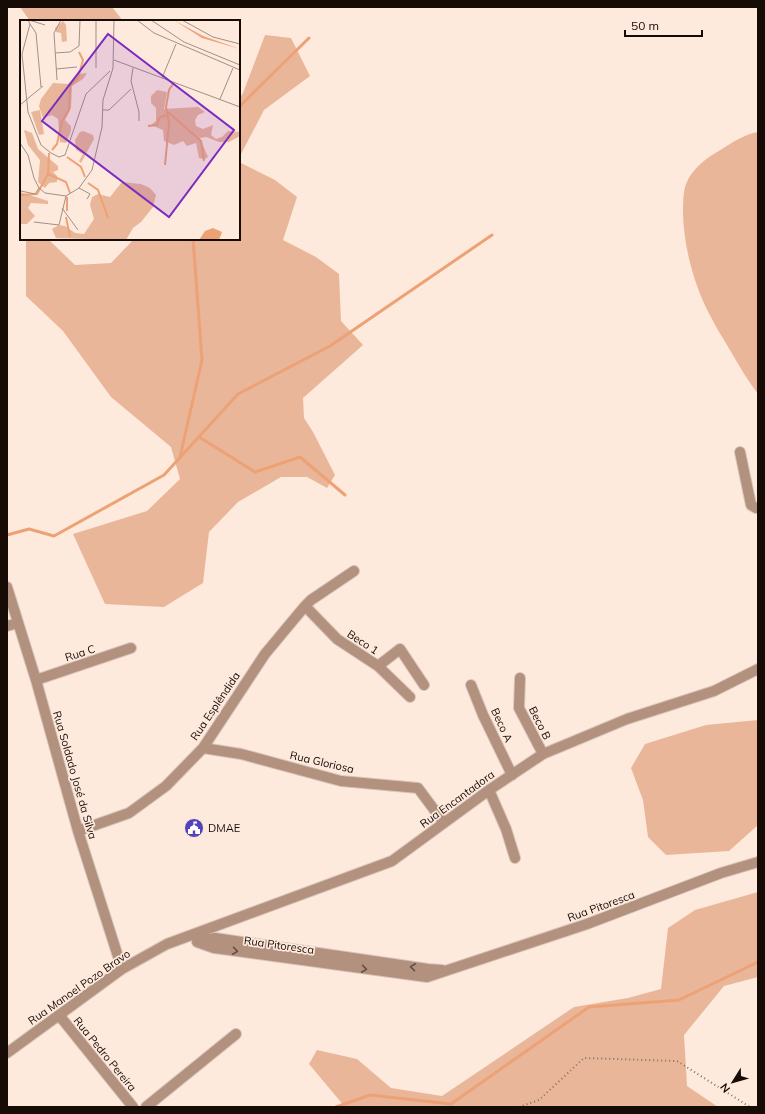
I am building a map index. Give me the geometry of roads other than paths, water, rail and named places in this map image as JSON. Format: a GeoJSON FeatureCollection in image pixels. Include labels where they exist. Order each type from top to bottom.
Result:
{"type":"FeatureCollection","features":[{"type":"Feature","properties":{"kind":"street"},"geometry":{"type":"LineString","coordinates":[[740,452],[751,505],[758,508]]}},
{"type":"Feature","properties":{"kind":"street","name":"Rua Esplêndida"},"geometry":{"type":"LineString","coordinates":[[78,831],[128,813],[166,786],[203,748],[265,654],[305,606],[311,600],[354,571]]}},
{"type":"Feature","properties":{"kind":"street","name":"Rua Soldado José da Silva"},"geometry":{"type":"LineString","coordinates":[[7,586],[36,680],[78,831],[122,969]]}},
{"type":"Feature","properties":{"kind":"street","name":"Beco 1"},"geometry":{"type":"LineString","coordinates":[[305,606],[337,640],[378,666],[410,697]]}},
{"type":"Feature","properties":{"kind":"street"},"geometry":{"type":"LineString","coordinates":[[7,626],[18,623]]}},
{"type":"Feature","properties":{"kind":"street","name":"Rua C"},"geometry":{"type":"LineString","coordinates":[[36,680],[131,648]]}},
{"type":"Feature","properties":{"kind":"street"},"geometry":{"type":"LineString","coordinates":[[378,666],[400,649],[424,685]]}},
{"type":"Feature","properties":{"kind":"street","name":"Rua Encantadora"},"geometry":{"type":"LineString","coordinates":[[167,944],[392,861],[489,790],[543,754],[627,719],[714,691],[758,669]]}},
{"type":"Feature","properties":{"kind":"street","name":"Beco B"},"geometry":{"type":"LineString","coordinates":[[520,678],[519,708],[543,754]]}},
{"type":"Feature","properties":{"kind":"street","name":"Beco A"},"geometry":{"type":"LineString","coordinates":[[471,685],[483,715],[512,775]]}},
{"type":"Feature","properties":{"kind":"street","name":"Rua Gloriosa"},"geometry":{"type":"LineString","coordinates":[[203,748],[241,754],[340,781],[418,788],[444,823]]}},
{"type":"Feature","properties":{"kind":"street"},"geometry":{"type":"LineString","coordinates":[[489,790],[506,829],[515,858]]}},
{"type":"Feature","properties":{"kind":"street","name":"Rua Pitoresca"},"geometry":{"type":"LineString","coordinates":[[167,944],[197,942],[215,938],[428,969],[452,970],[587,924],[721,873],[758,862]]}},
{"type":"Feature","properties":{"kind":"street","name":"Rua Manoel Pozo Bravo"},"geometry":{"type":"LineString","coordinates":[[7,1053],[122,969],[167,944]]}},
{"type":"Feature","properties":{"kind":"street","name":"Rua Pedro Pereira"},"geometry":{"type":"LineString","coordinates":[[59,1015],[133,1107]]}},
{"type":"Feature","properties":{"kind":"street"},"geometry":{"type":"LineString","coordinates":[[146,1107],[236,1034]]}},
{"type":"Feature","properties":{"kind":"waterway"},"geometry":{"type":"LineString","coordinates":[[240,106],[309,38]]}},
{"type":"Feature","properties":{"kind":"waterway"},"geometry":{"type":"LineString","coordinates":[[7,535],[29,529],[54,536],[164,475],[238,394],[330,346],[492,235]]}},
{"type":"Feature","properties":{"kind":"waterway"},"geometry":{"type":"LineString","coordinates":[[180,457],[202,360],[193,240]]}},
{"type":"Feature","properties":{"kind":"waterway"},"geometry":{"type":"LineString","coordinates":[[199,437],[255,472],[300,457],[345,495]]}},
{"type":"Feature","properties":{"kind":"waterway"},"geometry":{"type":"LineString","coordinates":[[336,1107],[370,1095],[451,1104],[589,1007],[679,1000],[758,962]]}},
{"type":"Feature","properties":{"kind":"place","name":"DMAE"},"geometry":{"type":"Point","coordinates":[194,828]}}]}
